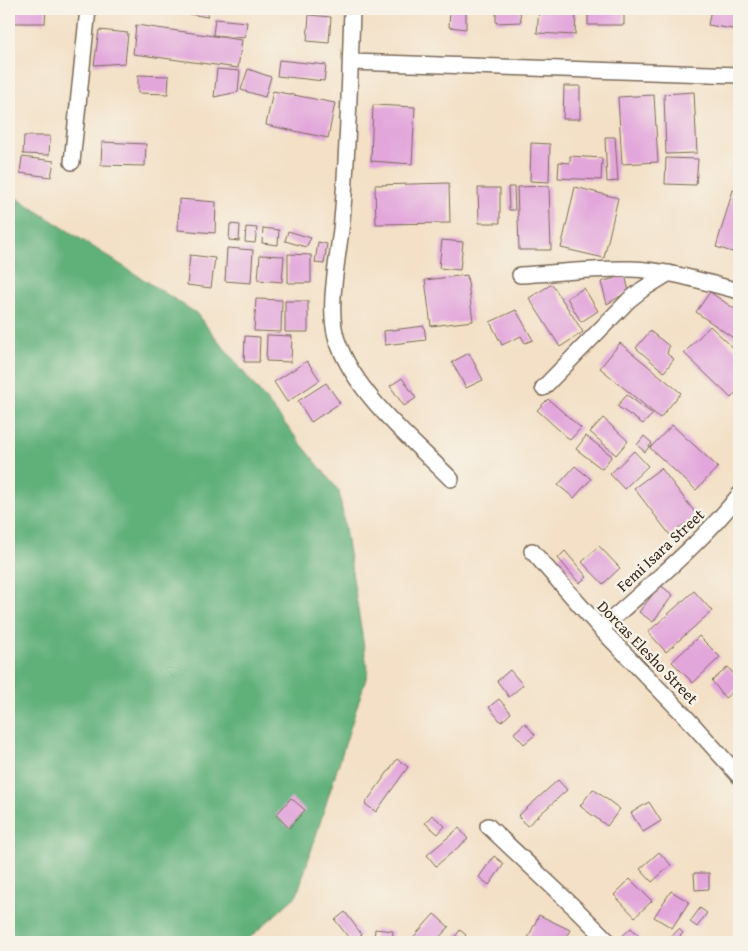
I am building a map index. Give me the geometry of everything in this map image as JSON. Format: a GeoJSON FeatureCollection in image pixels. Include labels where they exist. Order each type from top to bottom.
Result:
{"type":"FeatureCollection","features":[{"type":"Feature","properties":{"kind":"street"},"geometry":{"type":"LineString","coordinates":[[72,162],[88,9]]}},
{"type":"Feature","properties":{"kind":"street"},"geometry":{"type":"LineString","coordinates":[[352,9],[348,130],[342,222],[332,309],[336,339],[352,374],[385,413],[452,479]]}},
{"type":"Feature","properties":{"kind":"street"},"geometry":{"type":"LineString","coordinates":[[351,62],[739,75]]}},
{"type":"Feature","properties":{"kind":"street"},"geometry":{"type":"LineString","coordinates":[[520,275],[631,269],[669,274],[739,291]]}},
{"type":"Feature","properties":{"kind":"street"},"geometry":{"type":"LineString","coordinates":[[543,388],[630,300],[643,289],[669,274]]}},
{"type":"Feature","properties":{"kind":"street","name":"Femi Isara Street"},"geometry":{"type":"LineString","coordinates":[[601,629],[725,514],[739,495]]}},
{"type":"Feature","properties":{"kind":"street","name":"Dorcas Elesho Street"},"geometry":{"type":"LineString","coordinates":[[532,551],[601,629],[686,717],[739,776]]}},
{"type":"Feature","properties":{"kind":"street"},"geometry":{"type":"LineString","coordinates":[[488,826],[609,942]]}},
{"type":"Feature","properties":{"kind":"green space"},"geometry":{"type":"Polygon","coordinates":[[[9,193],[196,313],[339,491],[368,672],[297,895],[245,942],[9,942],[9,193]]]}},
{"type":"Feature","properties":{"kind":"building"},"geometry":{"type":"Polygon","coordinates":[[[9,9],[46,9],[45,23],[9,23],[9,9]]]}},
{"type":"Feature","properties":{"kind":"building"},"geometry":{"type":"Polygon","coordinates":[[[161,9],[209,9],[207,17],[161,9]]]}},
{"type":"Feature","properties":{"kind":"building"},"geometry":{"type":"Polygon","coordinates":[[[450,9],[466,9],[466,29],[449,27],[450,9]]]}},
{"type":"Feature","properties":{"kind":"building"},"geometry":{"type":"Polygon","coordinates":[[[496,9],[526,9],[526,11],[520,11],[521,22],[496,23],[496,9]]]}},
{"type":"Feature","properties":{"kind":"building"},"geometry":{"type":"Polygon","coordinates":[[[539,9],[576,9],[575,35],[537,33],[539,9]]]}},
{"type":"Feature","properties":{"kind":"building"},"geometry":{"type":"Polygon","coordinates":[[[588,9],[624,9],[624,25],[588,25],[588,9]]]}},
{"type":"Feature","properties":{"kind":"building"},"geometry":{"type":"Polygon","coordinates":[[[711,9],[739,9],[739,30],[708,25],[711,9]]]}},
{"type":"Feature","properties":{"kind":"building"},"geometry":{"type":"Polygon","coordinates":[[[309,15],[331,17],[329,43],[307,41],[309,15]]]}},
{"type":"Feature","properties":{"kind":"building"},"geometry":{"type":"Polygon","coordinates":[[[215,19],[247,22],[245,38],[213,35],[215,19]]]}},
{"type":"Feature","properties":{"kind":"building"},"geometry":{"type":"Polygon","coordinates":[[[136,25],[242,40],[238,68],[133,54],[136,25]]]}},
{"type":"Feature","properties":{"kind":"building"},"geometry":{"type":"Polygon","coordinates":[[[99,30],[128,33],[125,63],[94,65],[99,30]]]}},
{"type":"Feature","properties":{"kind":"building"},"geometry":{"type":"Polygon","coordinates":[[[279,60],[326,65],[324,81],[277,76],[279,60]]]}},
{"type":"Feature","properties":{"kind":"building"},"geometry":{"type":"Polygon","coordinates":[[[217,69],[240,71],[238,92],[214,97],[217,69]]]}},
{"type":"Feature","properties":{"kind":"building"},"geometry":{"type":"Polygon","coordinates":[[[248,69],[271,77],[265,97],[241,90],[248,69]]]}},
{"type":"Feature","properties":{"kind":"building"},"geometry":{"type":"Polygon","coordinates":[[[138,75],[169,76],[168,94],[138,93],[138,75]]]}},
{"type":"Feature","properties":{"kind":"building"},"geometry":{"type":"Polygon","coordinates":[[[564,86],[580,86],[580,119],[563,119],[564,86]]]}},
{"type":"Feature","properties":{"kind":"building"},"geometry":{"type":"Polygon","coordinates":[[[273,91],[335,103],[328,138],[266,125],[273,91]]]}},
{"type":"Feature","properties":{"kind":"building"},"geometry":{"type":"Polygon","coordinates":[[[694,92],[697,153],[666,154],[664,94],[694,92]]]}},
{"type":"Feature","properties":{"kind":"building"},"geometry":{"type":"Polygon","coordinates":[[[654,95],[658,162],[622,164],[618,97],[654,95]]]}},
{"type":"Feature","properties":{"kind":"building"},"geometry":{"type":"Polygon","coordinates":[[[373,105],[415,107],[412,164],[371,161],[373,105]]]}},
{"type":"Feature","properties":{"kind":"building"},"geometry":{"type":"Polygon","coordinates":[[[24,136],[50,136],[49,155],[23,154],[24,136]]]}},
{"type":"Feature","properties":{"kind":"building"},"geometry":{"type":"Polygon","coordinates":[[[605,137],[615,137],[618,181],[607,182],[605,137]]]}},
{"type":"Feature","properties":{"kind":"building"},"geometry":{"type":"Polygon","coordinates":[[[102,142],[146,144],[145,166],[101,165],[102,142]]]}},
{"type":"Feature","properties":{"kind":"building"},"geometry":{"type":"Polygon","coordinates":[[[531,143],[550,144],[549,182],[530,181],[531,143]]]}},
{"type":"Feature","properties":{"kind":"building"},"geometry":{"type":"Polygon","coordinates":[[[570,156],[602,158],[601,180],[558,178],[559,162],[570,163],[570,156]]]}},
{"type":"Feature","properties":{"kind":"building"},"geometry":{"type":"Polygon","coordinates":[[[22,157],[54,161],[51,177],[20,173],[22,157]]]}},
{"type":"Feature","properties":{"kind":"building"},"geometry":{"type":"Polygon","coordinates":[[[666,158],[698,159],[696,185],[665,184],[666,158]]]}},
{"type":"Feature","properties":{"kind":"building"},"geometry":{"type":"Polygon","coordinates":[[[449,183],[450,223],[376,224],[375,185],[449,183]]]}},
{"type":"Feature","properties":{"kind":"building"},"geometry":{"type":"Polygon","coordinates":[[[549,186],[551,250],[519,250],[517,187],[549,186]]]}},
{"type":"Feature","properties":{"kind":"building"},"geometry":{"type":"Polygon","coordinates":[[[508,187],[514,187],[515,210],[509,210],[508,187]]]}},
{"type":"Feature","properties":{"kind":"building"},"geometry":{"type":"Polygon","coordinates":[[[575,187],[618,198],[604,258],[561,248],[575,187]]]}},
{"type":"Feature","properties":{"kind":"building"},"geometry":{"type":"Polygon","coordinates":[[[478,188],[500,188],[500,223],[479,223],[478,188]]]}},
{"type":"Feature","properties":{"kind":"building"},"geometry":{"type":"Polygon","coordinates":[[[733,190],[739,191],[739,254],[716,247],[733,190]]]}},
{"type":"Feature","properties":{"kind":"building"},"geometry":{"type":"Polygon","coordinates":[[[179,199],[216,202],[215,233],[178,230],[179,199]]]}},
{"type":"Feature","properties":{"kind":"building"},"geometry":{"type":"Polygon","coordinates":[[[230,224],[240,225],[239,241],[229,240],[230,224]]]}},
{"type":"Feature","properties":{"kind":"building"},"geometry":{"type":"Polygon","coordinates":[[[246,227],[257,228],[255,243],[245,242],[246,227]]]}},
{"type":"Feature","properties":{"kind":"building"},"geometry":{"type":"Polygon","coordinates":[[[263,228],[279,230],[278,245],[262,243],[263,228]]]}},
{"type":"Feature","properties":{"kind":"building"},"geometry":{"type":"Polygon","coordinates":[[[288,231],[311,238],[306,247],[285,241],[288,231]]]}},
{"type":"Feature","properties":{"kind":"building"},"geometry":{"type":"Polygon","coordinates":[[[442,240],[463,242],[460,270],[439,268],[442,240]]]}},
{"type":"Feature","properties":{"kind":"building"},"geometry":{"type":"Polygon","coordinates":[[[318,242],[327,244],[324,264],[315,263],[318,242]]]}},
{"type":"Feature","properties":{"kind":"building"},"geometry":{"type":"Polygon","coordinates":[[[227,248],[253,250],[251,283],[225,281],[227,248]]]}},
{"type":"Feature","properties":{"kind":"building"},"geometry":{"type":"Polygon","coordinates":[[[288,254],[311,255],[311,283],[288,283],[288,254]]]}},
{"type":"Feature","properties":{"kind":"building"},"geometry":{"type":"Polygon","coordinates":[[[190,255],[215,258],[211,288],[187,285],[190,255]]]}},
{"type":"Feature","properties":{"kind":"building"},"geometry":{"type":"Polygon","coordinates":[[[260,255],[284,256],[282,282],[258,280],[260,255]]]}},
{"type":"Feature","properties":{"kind":"building"},"geometry":{"type":"Polygon","coordinates":[[[467,275],[473,321],[431,326],[425,280],[467,275]]]}},
{"type":"Feature","properties":{"kind":"building"},"geometry":{"type":"Polygon","coordinates":[[[625,275],[629,291],[607,304],[601,282],[625,275]]]}},
{"type":"Feature","properties":{"kind":"building"},"geometry":{"type":"Polygon","coordinates":[[[552,284],[583,332],[560,347],[529,298],[552,284]]]}},
{"type":"Feature","properties":{"kind":"building"},"geometry":{"type":"Polygon","coordinates":[[[584,288],[598,311],[581,322],[567,298],[584,288]]]}},
{"type":"Feature","properties":{"kind":"building"},"geometry":{"type":"Polygon","coordinates":[[[710,292],[739,312],[739,342],[696,312],[710,292]]]}},
{"type":"Feature","properties":{"kind":"building"},"geometry":{"type":"Polygon","coordinates":[[[256,299],[282,300],[281,332],[254,331],[256,299]]]}},
{"type":"Feature","properties":{"kind":"building"},"geometry":{"type":"Polygon","coordinates":[[[285,301],[308,301],[308,332],[285,332],[285,301]]]}},
{"type":"Feature","properties":{"kind":"building"},"geometry":{"type":"Polygon","coordinates":[[[516,310],[533,340],[525,343],[521,336],[502,345],[490,322],[516,310]]]}},
{"type":"Feature","properties":{"kind":"building"},"geometry":{"type":"Polygon","coordinates":[[[424,326],[426,340],[385,345],[384,331],[424,326]]]}},
{"type":"Feature","properties":{"kind":"building"},"geometry":{"type":"Polygon","coordinates":[[[710,326],[739,353],[739,389],[731,398],[684,353],[710,326]]]}},
{"type":"Feature","properties":{"kind":"building"},"geometry":{"type":"Polygon","coordinates":[[[650,331],[669,346],[667,354],[674,359],[664,372],[636,348],[650,331]]]}},
{"type":"Feature","properties":{"kind":"building"},"geometry":{"type":"Polygon","coordinates":[[[267,335],[292,336],[291,362],[266,361],[267,335]]]}},
{"type":"Feature","properties":{"kind":"building"},"geometry":{"type":"Polygon","coordinates":[[[245,336],[260,337],[259,362],[244,362],[245,336]]]}},
{"type":"Feature","properties":{"kind":"building"},"geometry":{"type":"Polygon","coordinates":[[[620,343],[681,393],[660,418],[600,368],[620,343]]]}},
{"type":"Feature","properties":{"kind":"building"},"geometry":{"type":"Polygon","coordinates":[[[469,353],[483,380],[466,388],[452,362],[469,353]]]}},
{"type":"Feature","properties":{"kind":"building"},"geometry":{"type":"Polygon","coordinates":[[[307,361],[320,380],[287,402],[274,382],[307,361]]]}},
{"type":"Feature","properties":{"kind":"building"},"geometry":{"type":"Polygon","coordinates":[[[402,378],[416,398],[404,406],[390,386],[402,378]]]}},
{"type":"Feature","properties":{"kind":"building"},"geometry":{"type":"Polygon","coordinates":[[[326,383],[340,403],[311,422],[298,401],[326,383]]]}},
{"type":"Feature","properties":{"kind":"building"},"geometry":{"type":"Polygon","coordinates":[[[627,395],[653,414],[643,424],[617,406],[627,395]]]}},
{"type":"Feature","properties":{"kind":"building"},"geometry":{"type":"Polygon","coordinates":[[[548,399],[581,428],[570,440],[537,410],[548,399]]]}},
{"type":"Feature","properties":{"kind":"building"},"geometry":{"type":"Polygon","coordinates":[[[603,418],[628,441],[616,455],[590,432],[603,418]]]}},
{"type":"Feature","properties":{"kind":"building"},"geometry":{"type":"Polygon","coordinates":[[[672,425],[718,467],[696,490],[650,448],[672,425]]]}},
{"type":"Feature","properties":{"kind":"building"},"geometry":{"type":"Polygon","coordinates":[[[586,436],[612,456],[602,469],[576,449],[586,436]]]}},
{"type":"Feature","properties":{"kind":"building"},"geometry":{"type":"Polygon","coordinates":[[[644,436],[652,443],[645,452],[637,445],[644,436]]]}},
{"type":"Feature","properties":{"kind":"building"},"geometry":{"type":"Polygon","coordinates":[[[634,451],[648,466],[624,489],[610,474],[634,451]]]}},
{"type":"Feature","properties":{"kind":"building"},"geometry":{"type":"Polygon","coordinates":[[[575,466],[591,479],[574,498],[558,485],[575,466]]]}},
{"type":"Feature","properties":{"kind":"building"},"geometry":{"type":"Polygon","coordinates":[[[661,468],[697,515],[670,535],[634,488],[661,468]]]}},
{"type":"Feature","properties":{"kind":"building"},"geometry":{"type":"Polygon","coordinates":[[[599,546],[620,568],[603,584],[582,562],[599,546]]]}},
{"type":"Feature","properties":{"kind":"building"},"geometry":{"type":"Polygon","coordinates":[[[565,551],[587,577],[579,583],[558,558],[565,551]]]}},
{"type":"Feature","properties":{"kind":"building"},"geometry":{"type":"Polygon","coordinates":[[[660,585],[673,595],[653,622],[639,612],[660,585]]]}},
{"type":"Feature","properties":{"kind":"building"},"geometry":{"type":"Polygon","coordinates":[[[694,591],[712,611],[666,652],[648,632],[694,591]]]}},
{"type":"Feature","properties":{"kind":"building"},"geometry":{"type":"Polygon","coordinates":[[[699,636],[720,657],[693,683],[672,662],[699,636]]]}},
{"type":"Feature","properties":{"kind":"building"},"geometry":{"type":"Polygon","coordinates":[[[728,667],[739,681],[739,687],[725,698],[712,681],[728,667]]]}},
{"type":"Feature","properties":{"kind":"building"},"geometry":{"type":"Polygon","coordinates":[[[510,670],[523,685],[509,697],[497,681],[510,670]]]}},
{"type":"Feature","properties":{"kind":"building"},"geometry":{"type":"Polygon","coordinates":[[[499,699],[511,713],[501,722],[489,707],[499,699]]]}},
{"type":"Feature","properties":{"kind":"building"},"geometry":{"type":"Polygon","coordinates":[[[525,723],[535,735],[524,744],[514,733],[525,723]]]}},
{"type":"Feature","properties":{"kind":"building"},"geometry":{"type":"Polygon","coordinates":[[[397,759],[408,767],[376,812],[365,804],[397,759]]]}},
{"type":"Feature","properties":{"kind":"building"},"geometry":{"type":"Polygon","coordinates":[[[558,780],[567,790],[527,826],[518,816],[558,780]]]}},
{"type":"Feature","properties":{"kind":"building"},"geometry":{"type":"Polygon","coordinates":[[[593,789],[620,809],[607,826],[580,806],[593,789]]]}},
{"type":"Feature","properties":{"kind":"building"},"geometry":{"type":"Polygon","coordinates":[[[291,798],[305,810],[289,828],[276,815],[291,798]]]}},
{"type":"Feature","properties":{"kind":"building"},"geometry":{"type":"Polygon","coordinates":[[[649,802],[661,821],[643,832],[631,813],[649,802]]]}},
{"type":"Feature","properties":{"kind":"building"},"geometry":{"type":"Polygon","coordinates":[[[432,815],[445,826],[438,834],[425,823],[432,815]]]}},
{"type":"Feature","properties":{"kind":"building"},"geometry":{"type":"Polygon","coordinates":[[[459,828],[468,839],[436,866],[427,855],[459,828]]]}},
{"type":"Feature","properties":{"kind":"building"},"geometry":{"type":"Polygon","coordinates":[[[659,852],[671,865],[652,882],[640,869],[659,852]]]}},
{"type":"Feature","properties":{"kind":"building"},"geometry":{"type":"Polygon","coordinates":[[[494,856],[504,864],[489,885],[479,877],[494,856]]]}},
{"type":"Feature","properties":{"kind":"building"},"geometry":{"type":"Polygon","coordinates":[[[694,873],[709,873],[709,889],[695,890],[694,873]]]}},
{"type":"Feature","properties":{"kind":"building"},"geometry":{"type":"Polygon","coordinates":[[[630,879],[652,901],[635,917],[614,895],[630,879]]]}},
{"type":"Feature","properties":{"kind":"building"},"geometry":{"type":"Polygon","coordinates":[[[671,891],[689,902],[672,928],[654,917],[671,891]]]}},
{"type":"Feature","properties":{"kind":"building"},"geometry":{"type":"Polygon","coordinates":[[[700,908],[707,913],[697,927],[690,922],[700,908]]]}},
{"type":"Feature","properties":{"kind":"building"},"geometry":{"type":"Polygon","coordinates":[[[345,912],[362,935],[352,942],[335,920],[345,912]]]}},
{"type":"Feature","properties":{"kind":"building"},"geometry":{"type":"Polygon","coordinates":[[[434,914],[449,927],[435,942],[409,942],[434,914]]]}},
{"type":"Feature","properties":{"kind":"building"},"geometry":{"type":"Polygon","coordinates":[[[539,915],[570,930],[564,942],[533,942],[527,940],[539,915]]]}},
{"type":"Feature","properties":{"kind":"building"},"geometry":{"type":"Polygon","coordinates":[[[631,928],[640,937],[634,942],[616,942],[631,928]]]}},
{"type":"Feature","properties":{"kind":"building"},"geometry":{"type":"Polygon","coordinates":[[[375,929],[393,931],[392,942],[374,940],[375,929]]]}},
{"type":"Feature","properties":{"kind":"building"},"geometry":{"type":"Polygon","coordinates":[[[679,929],[683,933],[674,942],[665,942],[679,929]]]}},
{"type":"Feature","properties":{"kind":"building"},"geometry":{"type":"Polygon","coordinates":[[[460,930],[466,935],[460,942],[451,942],[460,930]]]}}]}
